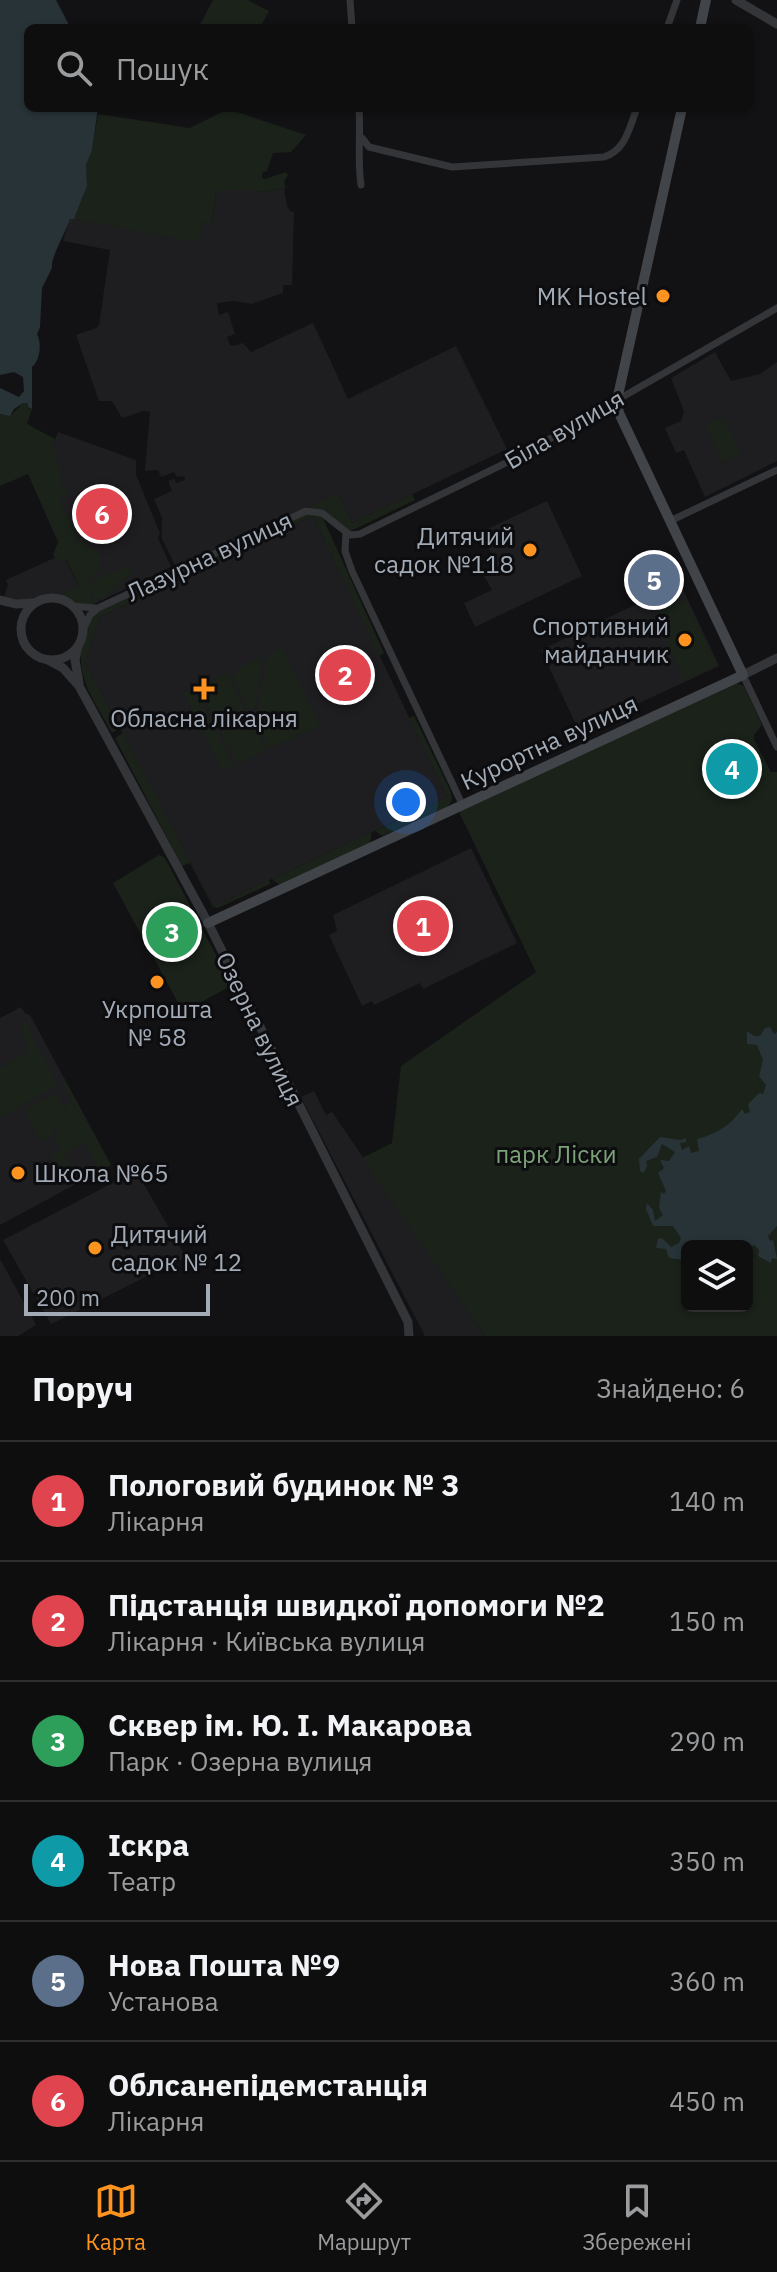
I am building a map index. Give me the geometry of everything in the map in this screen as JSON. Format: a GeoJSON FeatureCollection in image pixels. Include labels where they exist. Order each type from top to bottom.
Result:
{"type":"FeatureCollection","features":[{"type":"Feature","properties":{"kind":"main road"},"geometry":{"type":"LineString","coordinates":[[701,24],[706,0]]}},
{"type":"Feature","properties":{"kind":"main road"},"geometry":{"type":"LineString","coordinates":[[681,112],[617,400],[619,413],[743,675]]}},
{"type":"Feature","properties":{"kind":"main road","name":"Курортна вулиця"},"geometry":{"type":"LineString","coordinates":[[208,923],[743,675]]}},
{"type":"Feature","properties":{"kind":"street"},"geometry":{"type":"LineString","coordinates":[[350,0],[352,24]]}},
{"type":"Feature","properties":{"kind":"street"},"geometry":{"type":"LineString","coordinates":[[668,24],[677,0]]}},
{"type":"Feature","properties":{"kind":"street"},"geometry":{"type":"LineString","coordinates":[[736,0],[777,24]]}},
{"type":"Feature","properties":{"kind":"street"},"geometry":{"type":"LineString","coordinates":[[359,112],[362,138],[357,157],[361,185]]}},
{"type":"Feature","properties":{"kind":"street"},"geometry":{"type":"LineString","coordinates":[[362,138],[369,147],[452,167],[604,157],[615,154],[623,144],[635,112]]}},
{"type":"Feature","properties":{"kind":"street","name":"Біла вулиця"},"geometry":{"type":"LineString","coordinates":[[346,533],[360,534],[520,456],[777,308]]}},
{"type":"Feature","properties":{"kind":"street"},"geometry":{"type":"LineString","coordinates":[[670,521],[777,470]]}},
{"type":"Feature","properties":{"kind":"street","name":"Лазурна вулиця"},"geometry":{"type":"LineString","coordinates":[[83,630],[90,615],[98,608],[306,511],[322,513],[346,533]]}},
{"type":"Feature","properties":{"kind":"street"},"geometry":{"type":"LineString","coordinates":[[346,533],[345,551],[352,571],[462,804]]}},
{"type":"Feature","properties":{"kind":"street"},"geometry":{"type":"LineString","coordinates":[[52,598],[63,600],[73,606],[80,617],[83,630],[79,644],[64,657],[48,660],[38,657],[27,648],[13,612],[0,600],[19,605],[52,598]]}},
{"type":"Feature","properties":{"kind":"street"},"geometry":{"type":"LineString","coordinates":[[21,628],[26,611],[35,603]]}},
{"type":"Feature","properties":{"kind":"street","name":"Лазурна вулиця"},"geometry":{"type":"LineString","coordinates":[[73,606],[98,608]]}},
{"type":"Feature","properties":{"kind":"street","name":"Озерна вулиця"},"geometry":{"type":"LineString","coordinates":[[79,644],[75,660],[79,686]]}},
{"type":"Feature","properties":{"kind":"street","name":"Курортна вулиця"},"geometry":{"type":"LineString","coordinates":[[743,675],[777,658]]}},
{"type":"Feature","properties":{"kind":"street","name":"Озерна вулиця"},"geometry":{"type":"LineString","coordinates":[[48,660],[63,668],[79,686],[208,923],[408,1322],[410,1335]]}},
{"type":"Feature","properties":{"kind":"street"},"geometry":{"type":"LineString","coordinates":[[743,675],[777,747]]}},
{"type":"Feature","properties":{"kind":"shaded area"},"geometry":{"type":"Polygon","coordinates":[[[0,0],[56,0],[68,24],[24,24],[24,112],[97,112],[92,150],[86,165],[87,186],[42,288],[37,334],[39,352],[32,367],[32,409],[28,403],[23,403],[10,416],[0,414],[0,388],[19,397],[24,391],[23,377],[14,372],[0,375],[0,0]]]}},
{"type":"Feature","properties":{"kind":"shaded area"},"geometry":{"type":"Polygon","coordinates":[[[284,188],[287,206],[294,212],[292,285],[283,285],[283,293],[252,304],[234,301],[217,303],[219,315],[228,312],[235,334],[227,337],[230,345],[243,343],[251,352],[313,323],[348,399],[456,346],[507,449],[352,523],[338,493],[176,567],[162,539],[162,518],[154,499],[172,491],[168,481],[174,479],[176,483],[185,480],[184,476],[177,477],[174,472],[161,477],[158,470],[145,471],[150,412],[143,411],[122,418],[112,401],[99,401],[76,335],[99,325],[110,250],[63,241],[70,218],[199,239],[204,220],[212,221],[216,190],[253,190],[253,193],[284,188]]]}},
{"type":"Feature","properties":{"kind":"shaded area"},"geometry":{"type":"Polygon","coordinates":[[[715,352],[731,381],[760,374],[777,362],[777,461],[705,497],[684,450],[676,453],[665,428],[681,421],[684,411],[671,378],[715,352]]]}},
{"type":"Feature","properties":{"kind":"shaded area"},"geometry":{"type":"Polygon","coordinates":[[[58,432],[136,460],[136,475],[171,567],[94,604],[44,495],[48,456],[58,432]]]}},
{"type":"Feature","properties":{"kind":"shaded area","name":"Дитячий садок №118"},"geometry":{"type":"Polygon","coordinates":[[[547,501],[582,576],[475,627],[464,603],[492,590],[484,576],[498,568],[481,532],[547,501]]]}},
{"type":"Feature","properties":{"kind":"shaded area","name":"Обласна лікарня"},"geometry":{"type":"Polygon","coordinates":[[[313,516],[447,797],[214,906],[85,662],[100,617],[313,516]]]}},
{"type":"Feature","properties":{"kind":"shaded area"},"geometry":{"type":"Polygon","coordinates":[[[63,554],[79,587],[59,596],[47,595],[31,601],[20,602],[4,597],[8,585],[6,580],[63,554]]]}},
{"type":"Feature","properties":{"kind":"shaded area"},"geometry":{"type":"Polygon","coordinates":[[[680,583],[719,666],[579,731],[541,650],[680,583]]]}},
{"type":"Feature","properties":{"kind":"shaded area"},"geometry":{"type":"Polygon","coordinates":[[[471,848],[517,943],[423,989],[420,983],[374,1005],[372,1001],[362,1006],[329,935],[337,931],[333,915],[471,848]]]}},
{"type":"Feature","properties":{"kind":"shaded area"},"geometry":{"type":"Polygon","coordinates":[[[21,1007],[30,1015],[111,1165],[0,1225],[0,1018],[21,1007]]]}},
{"type":"Feature","properties":{"kind":"shaded area"},"geometry":{"type":"Polygon","coordinates":[[[770,1027],[774,1034],[777,1032],[777,1226],[768,1236],[770,1241],[773,1240],[777,1259],[772,1258],[771,1263],[758,1256],[759,1250],[753,1246],[753,1240],[681,1240],[681,1260],[669,1258],[666,1249],[656,1248],[658,1239],[662,1238],[671,1247],[681,1238],[673,1226],[653,1226],[646,1209],[647,1203],[653,1210],[655,1221],[663,1215],[659,1208],[661,1192],[664,1194],[666,1191],[658,1173],[664,1168],[660,1160],[669,1161],[675,1152],[662,1144],[657,1157],[646,1161],[644,1173],[640,1171],[639,1159],[660,1137],[686,1138],[686,1142],[680,1143],[682,1150],[689,1146],[691,1153],[699,1151],[697,1139],[722,1128],[742,1109],[745,1114],[750,1112],[748,1104],[759,1093],[763,1094],[766,1085],[759,1076],[763,1060],[757,1045],[747,1044],[747,1031],[760,1036],[765,1028],[770,1027]]]}},
{"type":"Feature","properties":{"kind":"shaded area"},"geometry":{"type":"Polygon","coordinates":[[[314,1091],[326,1115],[332,1112],[485,1336],[425,1336],[301,1097],[314,1091]]]}},
{"type":"Feature","properties":{"kind":"shaded area","name":"Дитячий садок № 12"},"geometry":{"type":"Polygon","coordinates":[[[136,1171],[186,1257],[51,1324],[3,1240],[136,1171]]]}},
{"type":"Feature","properties":{"kind":"shaded area"},"geometry":{"type":"Polygon","coordinates":[[[0,1259],[36,1325],[18,1336],[0,1336],[0,1259]]]}},
{"type":"Feature","properties":{"kind":"green space"},"geometry":{"type":"Polygon","coordinates":[[[213,0],[248,0],[269,11],[262,24],[200,24],[213,0]]]}},
{"type":"Feature","properties":{"kind":"green space"},"geometry":{"type":"Polygon","coordinates":[[[222,112],[237,112],[306,135],[291,152],[273,153],[267,171],[262,173],[265,179],[286,172],[286,190],[253,193],[252,190],[216,190],[212,222],[204,221],[196,242],[74,219],[87,186],[86,165],[92,150],[98,114],[190,128],[222,112]]]}},
{"type":"Feature","properties":{"kind":"green space"},"geometry":{"type":"Polygon","coordinates":[[[23,403],[28,403],[29,409],[32,409],[27,424],[55,439],[52,446],[56,450],[55,463],[59,464],[62,474],[62,488],[66,485],[70,492],[61,497],[60,504],[64,505],[63,511],[73,524],[76,541],[87,542],[88,546],[99,550],[99,570],[89,578],[90,583],[131,565],[130,575],[103,598],[95,598],[89,590],[94,604],[85,607],[59,596],[79,586],[66,559],[56,560],[53,554],[58,542],[28,474],[0,486],[0,414],[10,416],[23,403]]]}},
{"type":"Feature","properties":{"kind":"green space"},"geometry":{"type":"Polygon","coordinates":[[[724,417],[741,454],[722,462],[705,425],[724,417]]]}},
{"type":"Feature","properties":{"kind":"green space"},"geometry":{"type":"Polygon","coordinates":[[[338,493],[352,523],[412,494],[415,500],[351,531],[324,510],[307,507],[338,493]]]}},
{"type":"Feature","properties":{"kind":"green space"},"geometry":{"type":"Polygon","coordinates":[[[308,513],[322,516],[384,653],[379,656],[313,516],[100,617],[85,662],[120,728],[112,733],[88,688],[81,664],[85,635],[95,614],[308,513]]]}},
{"type":"Feature","properties":{"kind":"green space","name":"Спортивний майданчик"},"geometry":{"type":"Polygon","coordinates":[[[685,598],[717,665],[684,681],[652,614],[685,598]]]}},
{"type":"Feature","properties":{"kind":"green space"},"geometry":{"type":"Polygon","coordinates":[[[282,648],[320,725],[267,750],[257,710],[268,655],[282,648]]]}},
{"type":"Feature","properties":{"kind":"green space"},"geometry":{"type":"Polygon","coordinates":[[[263,656],[255,709],[249,711],[232,676],[235,670],[263,656]]]}},
{"type":"Feature","properties":{"kind":"green space"},"geometry":{"type":"Polygon","coordinates":[[[228,673],[248,719],[256,722],[265,751],[237,765],[199,688],[228,673]]]}},
{"type":"Feature","properties":{"kind":"green space","name":"парк Ліски"},"geometry":{"type":"Polygon","coordinates":[[[736,683],[744,686],[762,725],[754,739],[771,772],[777,772],[777,1336],[485,1336],[362,1158],[392,1143],[401,1066],[536,972],[459,812],[736,683]]]}},
{"type":"Feature","properties":{"kind":"green space"},"geometry":{"type":"Polygon","coordinates":[[[195,688],[233,766],[222,772],[184,695],[195,688]]]}},
{"type":"Feature","properties":{"kind":"green space"},"geometry":{"type":"Polygon","coordinates":[[[414,716],[452,800],[448,807],[382,836],[375,831],[447,797],[409,718],[414,716]]]}},
{"type":"Feature","properties":{"kind":"green space"},"geometry":{"type":"Polygon","coordinates":[[[123,733],[214,906],[269,880],[270,884],[218,908],[213,907],[190,863],[182,866],[115,738],[123,733]]]}},
{"type":"Feature","properties":{"kind":"green space"},"geometry":{"type":"Polygon","coordinates":[[[372,832],[370,843],[280,885],[272,879],[372,832]]]}},
{"type":"Feature","properties":{"kind":"green space"},"geometry":{"type":"Polygon","coordinates":[[[159,855],[165,858],[230,982],[229,987],[183,1012],[113,883],[159,855]]]}},
{"type":"Feature","properties":{"kind":"green space"},"geometry":{"type":"Polygon","coordinates":[[[24,1019],[58,1085],[0,1118],[0,1068],[29,1052],[21,1031],[24,1019]]]}},
{"type":"Feature","properties":{"kind":"green space"},"geometry":{"type":"Polygon","coordinates":[[[64,1078],[111,1165],[103,1169],[97,1167],[64,1106],[72,1101],[61,1080],[64,1078]]]}},
{"type":"Feature","properties":{"kind":"green space"},"geometry":{"type":"Polygon","coordinates":[[[56,1093],[83,1143],[64,1155],[76,1175],[64,1182],[52,1160],[53,1153],[61,1151],[54,1139],[57,1129],[52,1131],[51,1137],[42,1141],[42,1136],[39,1137],[24,1110],[56,1093]]]}},
{"type":"Feature","properties":{"kind":"place","name":"MK Hostel"},"geometry":{"type":"Point","coordinates":[663,296]}},
{"type":"Feature","properties":{"kind":"place","name":"Облсанепідемстанція"},"geometry":{"type":"Point","coordinates":[102,514]}},
{"type":"Feature","properties":{"kind":"place","name":"Дитячий садок №118"},"geometry":{"type":"Point","coordinates":[530,550]}},
{"type":"Feature","properties":{"kind":"place","name":"Нова Пошта №9"},"geometry":{"type":"Point","coordinates":[654,580]}},
{"type":"Feature","properties":{"kind":"place","name":"Спортивний майданчик"},"geometry":{"type":"Point","coordinates":[685,640]}},
{"type":"Feature","properties":{"kind":"place","name":"Підстанція швидкої допомоги №2"},"geometry":{"type":"Point","coordinates":[345,675]}},
{"type":"Feature","properties":{"kind":"place","name":"Обласна лікарня"},"geometry":{"type":"Point","coordinates":[204,689]}},
{"type":"Feature","properties":{"kind":"place","name":"Іскра"},"geometry":{"type":"Point","coordinates":[732,769]}},
{"type":"Feature","properties":{"kind":"place","name":"Пологовий будинок № 3"},"geometry":{"type":"Point","coordinates":[423,926]}},
{"type":"Feature","properties":{"kind":"place","name":"Сквер ім. Ю. І. Макарова"},"geometry":{"type":"Point","coordinates":[172,932]}},
{"type":"Feature","properties":{"kind":"place","name":"Укрпошта № 58"},"geometry":{"type":"Point","coordinates":[157,982]}},
{"type":"Feature","properties":{"kind":"place","name":"Школа №65"},"geometry":{"type":"Point","coordinates":[18,1173]}},
{"type":"Feature","properties":{"kind":"place","name":"Дитячий садок № 12"},"geometry":{"type":"Point","coordinates":[95,1248]}}]}
